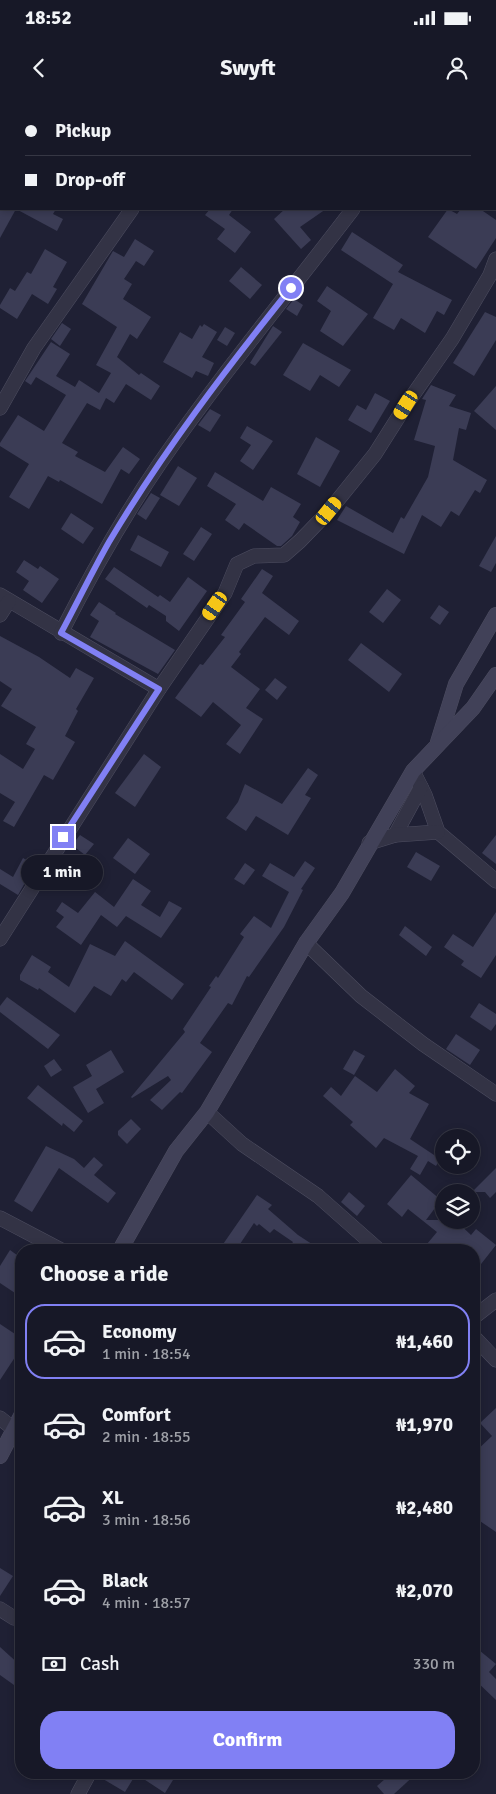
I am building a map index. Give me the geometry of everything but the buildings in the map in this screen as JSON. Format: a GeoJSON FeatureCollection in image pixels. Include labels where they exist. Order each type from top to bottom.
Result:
{"type":"FeatureCollection","features":[{"type":"Feature","properties":{"kind":"street"},"geometry":{"type":"LineString","coordinates":[[0,408],[34,348],[131,210]]}},
{"type":"Feature","properties":{"kind":"street"},"geometry":{"type":"LineString","coordinates":[[61,633],[110,542],[160,464],[246,345],[352,210]]}},
{"type":"Feature","properties":{"kind":"street"},"geometry":{"type":"LineString","coordinates":[[0,938],[159,689],[224,593],[238,564],[254,556],[284,555],[329,511],[375,454],[406,405],[452,339],[490,275],[496,259]]}},
{"type":"Feature","properties":{"kind":"street"},"geometry":{"type":"LineString","coordinates":[[0,615],[4,598],[159,689]]}},
{"type":"Feature","properties":{"kind":"street"},"geometry":{"type":"LineString","coordinates":[[436,747],[456,684],[496,615]]}},
{"type":"Feature","properties":{"kind":"street"},"geometry":{"type":"LineString","coordinates":[[124,1244],[176,1151],[207,1112],[306,943],[342,893],[413,771],[473,708],[496,675]]}},
{"type":"Feature","properties":{"kind":"street"},"geometry":{"type":"LineString","coordinates":[[413,771],[438,832],[496,881]]}},
{"type":"Feature","properties":{"kind":"street"},"geometry":{"type":"LineString","coordinates":[[395,835],[421,787]]}},
{"type":"Feature","properties":{"kind":"street"},"geometry":{"type":"LineString","coordinates":[[370,843],[395,835],[438,832]]}},
{"type":"Feature","properties":{"kind":"street"},"geometry":{"type":"LineString","coordinates":[[306,943],[361,996],[423,1044],[496,1094]]}},
{"type":"Feature","properties":{"kind":"street"},"geometry":{"type":"LineString","coordinates":[[207,1112],[242,1144],[318,1196],[372,1244]]}},
{"type":"Feature","properties":{"kind":"street"},"geometry":{"type":"LineString","coordinates":[[0,1218],[50,1244]]}},
{"type":"Feature","properties":{"kind":"street"},"geometry":{"type":"LineString","coordinates":[[480,1312],[496,1300]]}},
{"type":"Feature","properties":{"kind":"street"},"geometry":{"type":"LineString","coordinates":[[480,1343],[496,1360]]}},
{"type":"Feature","properties":{"kind":"street"},"geometry":{"type":"LineString","coordinates":[[0,1418],[15,1425]]}},
{"type":"Feature","properties":{"kind":"street"},"geometry":{"type":"LineString","coordinates":[[0,1456],[15,1433]]}},
{"type":"Feature","properties":{"kind":"street"},"geometry":{"type":"LineString","coordinates":[[0,1609],[14,1618]]}},
{"type":"Feature","properties":{"kind":"street"},"geometry":{"type":"LineString","coordinates":[[78,1794],[86,1779]]}},
{"type":"Feature","properties":{"kind":"route"},"geometry":{"type":"LineString","coordinates":[[63,837],[159,689],[61,633],[110,542],[160,464],[246,345],[291,288]]}}]}
